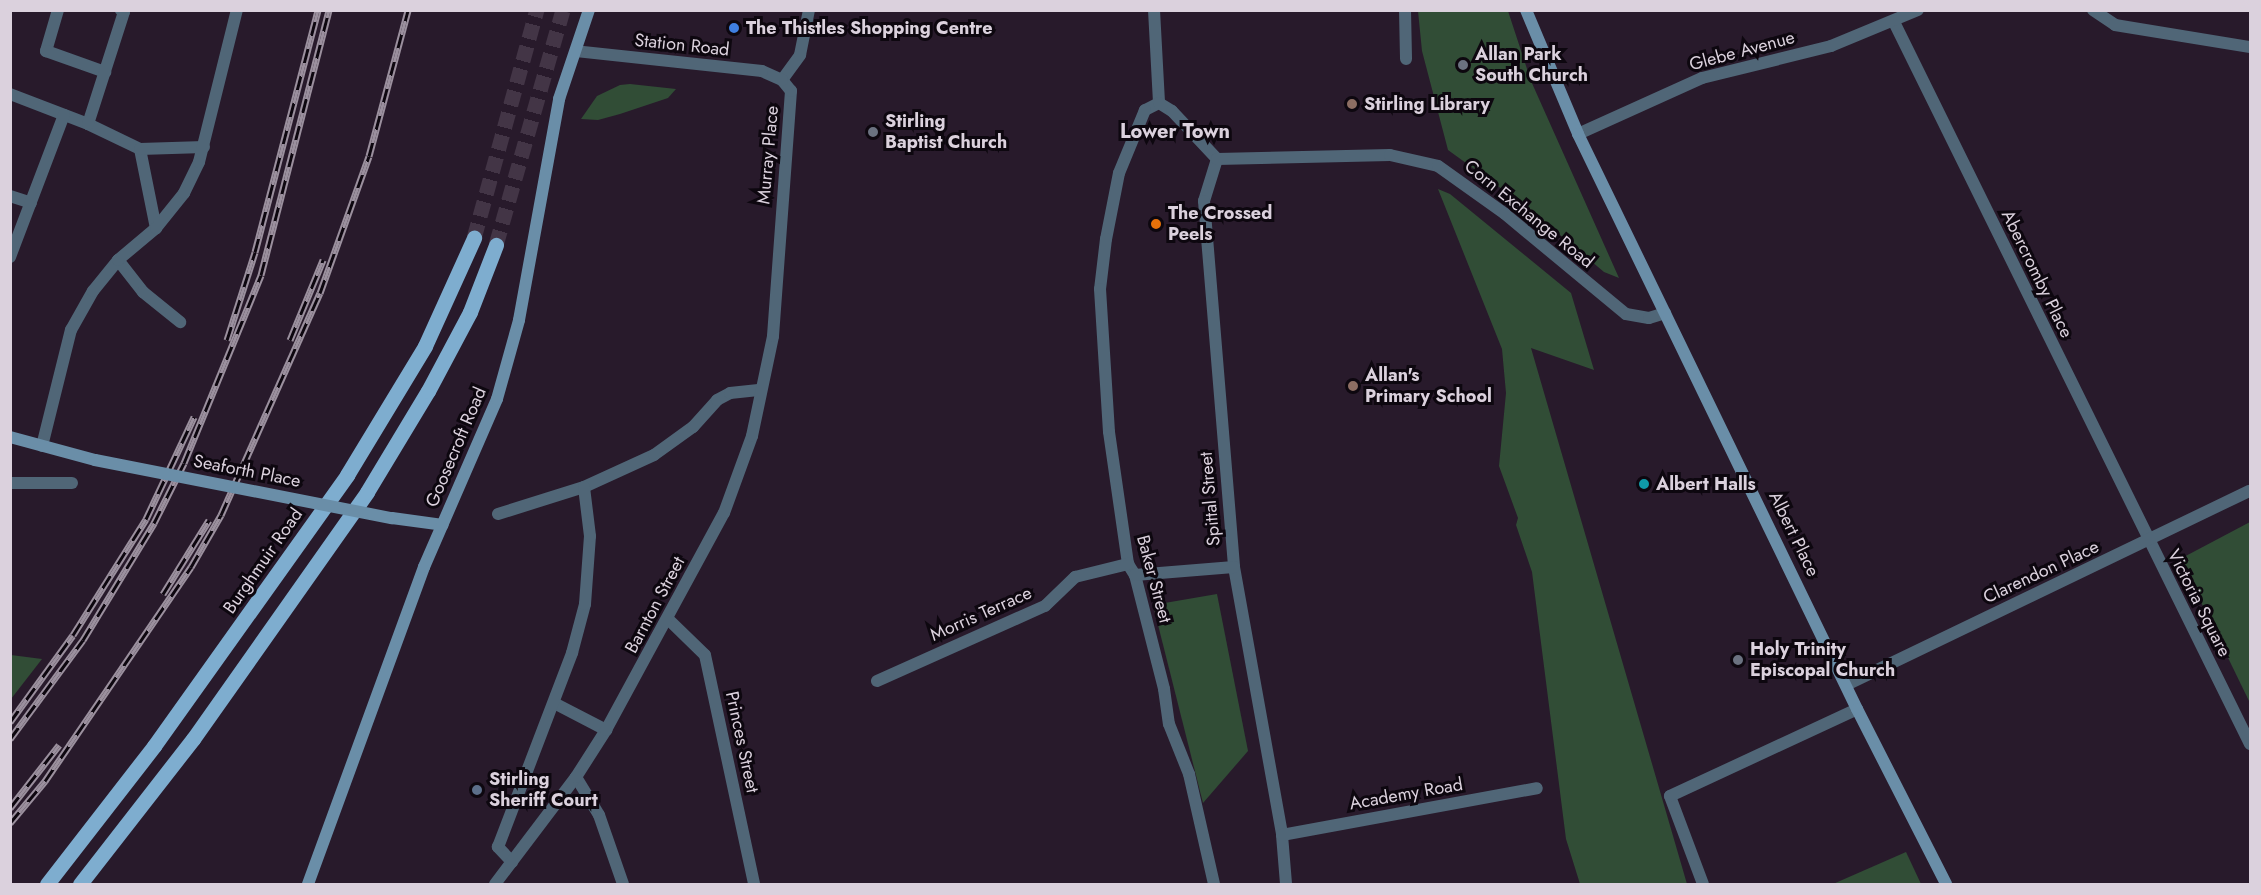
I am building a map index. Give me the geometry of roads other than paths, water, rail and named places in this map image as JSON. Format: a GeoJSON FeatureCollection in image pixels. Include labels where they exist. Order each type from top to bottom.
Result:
{"type":"FeatureCollection","features":[{"type":"Feature","properties":{"kind":"main road","name":"Burghmuir Road"},"geometry":{"type":"LineString","coordinates":[[47,885],[154,746],[346,475],[425,346],[474,238]]}},
{"type":"Feature","properties":{"kind":"main road"},"geometry":{"type":"LineString","coordinates":[[80,885],[193,739],[367,492],[428,391],[470,312],[496,245]]}},
{"type":"Feature","properties":{"kind":"street"},"geometry":{"type":"LineString","coordinates":[[58,10],[46,51],[105,72]]}},
{"type":"Feature","properties":{"kind":"street"},"geometry":{"type":"LineString","coordinates":[[42,447],[71,330],[93,291],[118,260],[156,228],[184,193],[204,147],[237,10]]}},
{"type":"Feature","properties":{"kind":"street","name":"Goosecroft Road"},"geometry":{"type":"LineString","coordinates":[[308,885],[396,640],[497,399],[510,354],[559,99],[590,10]]}},
{"type":"Feature","properties":{"kind":"street","name":"Murray Place"},"geometry":{"type":"LineString","coordinates":[[774,311],[791,91],[782,80],[800,55],[809,10]]}},
{"type":"Feature","properties":{"kind":"street"},"geometry":{"type":"LineString","coordinates":[[1154,10],[1159,104],[1172,111],[1217,159]]}},
{"type":"Feature","properties":{"kind":"street"},"geometry":{"type":"LineString","coordinates":[[1405,10],[1406,59]]}},
{"type":"Feature","properties":{"kind":"street","name":"Albert Place"},"geometry":{"type":"LineString","coordinates":[[1527,10],[1578,134],[1857,709],[1946,885]]}},
{"type":"Feature","properties":{"kind":"street","name":"Glebe Avenue"},"geometry":{"type":"LineString","coordinates":[[1578,134],[1702,78],[1831,46],[1894,22],[1918,10]]}},
{"type":"Feature","properties":{"kind":"street"},"geometry":{"type":"LineString","coordinates":[[2093,10],[2115,25],[2250,47]]}},
{"type":"Feature","properties":{"kind":"street"},"geometry":{"type":"LineString","coordinates":[[88,124],[123,11]]}},
{"type":"Feature","properties":{"kind":"street","name":"Abercromby Place"},"geometry":{"type":"LineString","coordinates":[[1894,22],[2148,541]]}},
{"type":"Feature","properties":{"kind":"street","name":"Station Road"},"geometry":{"type":"LineString","coordinates":[[576,51],[762,71],[782,80]]}},
{"type":"Feature","properties":{"kind":"street"},"geometry":{"type":"LineString","coordinates":[[10,94],[88,124],[140,149],[204,147]]}},
{"type":"Feature","properties":{"kind":"street","name":"Baker Street"},"geometry":{"type":"LineString","coordinates":[[1159,104],[1145,110],[1119,173],[1106,239],[1100,289],[1109,432],[1131,569],[1169,724],[1189,774],[1214,885]]}},
{"type":"Feature","properties":{"kind":"street"},"geometry":{"type":"LineString","coordinates":[[10,257],[64,115]]}},
{"type":"Feature","properties":{"kind":"street"},"geometry":{"type":"LineString","coordinates":[[140,149],[156,228]]}},
{"type":"Feature","properties":{"kind":"street","name":"Corn Exchange Road"},"geometry":{"type":"LineString","coordinates":[[1217,159],[1390,155],[1438,166],[1505,214],[1626,314],[1649,318],[1665,313]]}},
{"type":"Feature","properties":{"kind":"street","name":"Spittal Street"},"geometry":{"type":"LineString","coordinates":[[1217,159],[1204,201],[1234,567],[1282,835],[1286,885]]}},
{"type":"Feature","properties":{"kind":"street"},"geometry":{"type":"LineString","coordinates":[[10,196],[31,203]]}},
{"type":"Feature","properties":{"kind":"street"},"geometry":{"type":"LineString","coordinates":[[118,260],[143,292],[180,322]]}},
{"type":"Feature","properties":{"kind":"street","name":"Barnton Street"},"geometry":{"type":"LineString","coordinates":[[495,885],[576,777],[606,730],[669,620],[724,513],[752,436],[773,336],[774,311]]}},
{"type":"Feature","properties":{"kind":"street"},"geometry":{"type":"LineString","coordinates":[[498,514],[584,487],[654,455],[693,427],[717,400],[730,393],[760,390]]}},
{"type":"Feature","properties":{"kind":"street","name":"Seaforth Place"},"geometry":{"type":"LineString","coordinates":[[10,436],[42,447],[95,460],[392,518],[443,525]]}},
{"type":"Feature","properties":{"kind":"street"},"geometry":{"type":"LineString","coordinates":[[10,483],[72,483]]}},
{"type":"Feature","properties":{"kind":"street"},"geometry":{"type":"LineString","coordinates":[[512,862],[498,847],[554,703],[585,604],[590,536],[584,487]]}},
{"type":"Feature","properties":{"kind":"street","name":"Clarendon Place"},"geometry":{"type":"LineString","coordinates":[[1846,685],[2250,491]]}},
{"type":"Feature","properties":{"kind":"street","name":"Victoria Square"},"geometry":{"type":"LineString","coordinates":[[2148,541],[2250,744]]}},
{"type":"Feature","properties":{"kind":"street","name":"Morris Terrace"},"geometry":{"type":"LineString","coordinates":[[876,681],[1045,606],[1075,577],[1131,569],[1234,567]]}},
{"type":"Feature","properties":{"kind":"street","name":"Princes Street"},"geometry":{"type":"LineString","coordinates":[[669,620],[705,656],[754,885]]}},
{"type":"Feature","properties":{"kind":"street"},"geometry":{"type":"LineString","coordinates":[[554,703],[606,730]]}},
{"type":"Feature","properties":{"kind":"street"},"geometry":{"type":"LineString","coordinates":[[1703,885],[1670,796],[1857,709]]}},
{"type":"Feature","properties":{"kind":"street"},"geometry":{"type":"LineString","coordinates":[[576,777],[599,816],[623,885]]}},
{"type":"Feature","properties":{"kind":"street","name":"Academy Road"},"geometry":{"type":"LineString","coordinates":[[1282,835],[1537,788]]}},
{"type":"Feature","properties":{"kind":"tunnel"},"geometry":{"type":"LineString","coordinates":[[474,238],[537,10]]}},
{"type":"Feature","properties":{"kind":"tunnel"},"geometry":{"type":"LineString","coordinates":[[496,245],[563,10]]}},
{"type":"Feature","properties":{"kind":"railway"},"geometry":{"type":"LineString","coordinates":[[227,340],[255,252],[318,10]]}},
{"type":"Feature","properties":{"kind":"railway"},"geometry":{"type":"LineString","coordinates":[[10,739],[83,640],[154,523],[184,463],[261,275],[329,10]]}},
{"type":"Feature","properties":{"kind":"railway"},"geometry":{"type":"LineString","coordinates":[[10,823],[45,781],[191,567],[221,515],[320,293],[369,156],[408,10]]}},
{"type":"Feature","properties":{"kind":"railway"},"geometry":{"type":"LineString","coordinates":[[290,340],[323,260]]}},
{"type":"Feature","properties":{"kind":"railway"},"geometry":{"type":"LineString","coordinates":[[10,722],[73,635],[146,519],[194,417]]}},
{"type":"Feature","properties":{"kind":"railway"},"geometry":{"type":"LineString","coordinates":[[163,594],[209,520]]}},
{"type":"Feature","properties":{"kind":"railway"},"geometry":{"type":"LineString","coordinates":[[10,808],[59,745]]}},
{"type":"Feature","properties":{"kind":"place","name":"The Thistles Shopping Centre"},"geometry":{"type":"Point","coordinates":[734,28]}},
{"type":"Feature","properties":{"kind":"place","name":"Allan Park South Church"},"geometry":{"type":"Point","coordinates":[1463,65]}},
{"type":"Feature","properties":{"kind":"place","name":"Stirling Library"},"geometry":{"type":"Point","coordinates":[1352,104]}},
{"type":"Feature","properties":{"kind":"place","name":"Stirling Baptist Church"},"geometry":{"type":"Point","coordinates":[873,132]}},
{"type":"Feature","properties":{"kind":"place","name":"The Crossed Peels"},"geometry":{"type":"Point","coordinates":[1156,224]}},
{"type":"Feature","properties":{"kind":"place","name":"Allan's Primary School"},"geometry":{"type":"Point","coordinates":[1353,386]}},
{"type":"Feature","properties":{"kind":"place","name":"Albert Halls"},"geometry":{"type":"Point","coordinates":[1644,484]}},
{"type":"Feature","properties":{"kind":"place","name":"Holy Trinity Episcopal Church"},"geometry":{"type":"Point","coordinates":[1738,660]}},
{"type":"Feature","properties":{"kind":"place","name":"Stirling Sheriff Court"},"geometry":{"type":"Point","coordinates":[477,790]}},
{"type":"Feature","properties":{"kind":"district","name":"Lower Town"},"geometry":{"type":"Point","coordinates":[1175,131]}}]}
